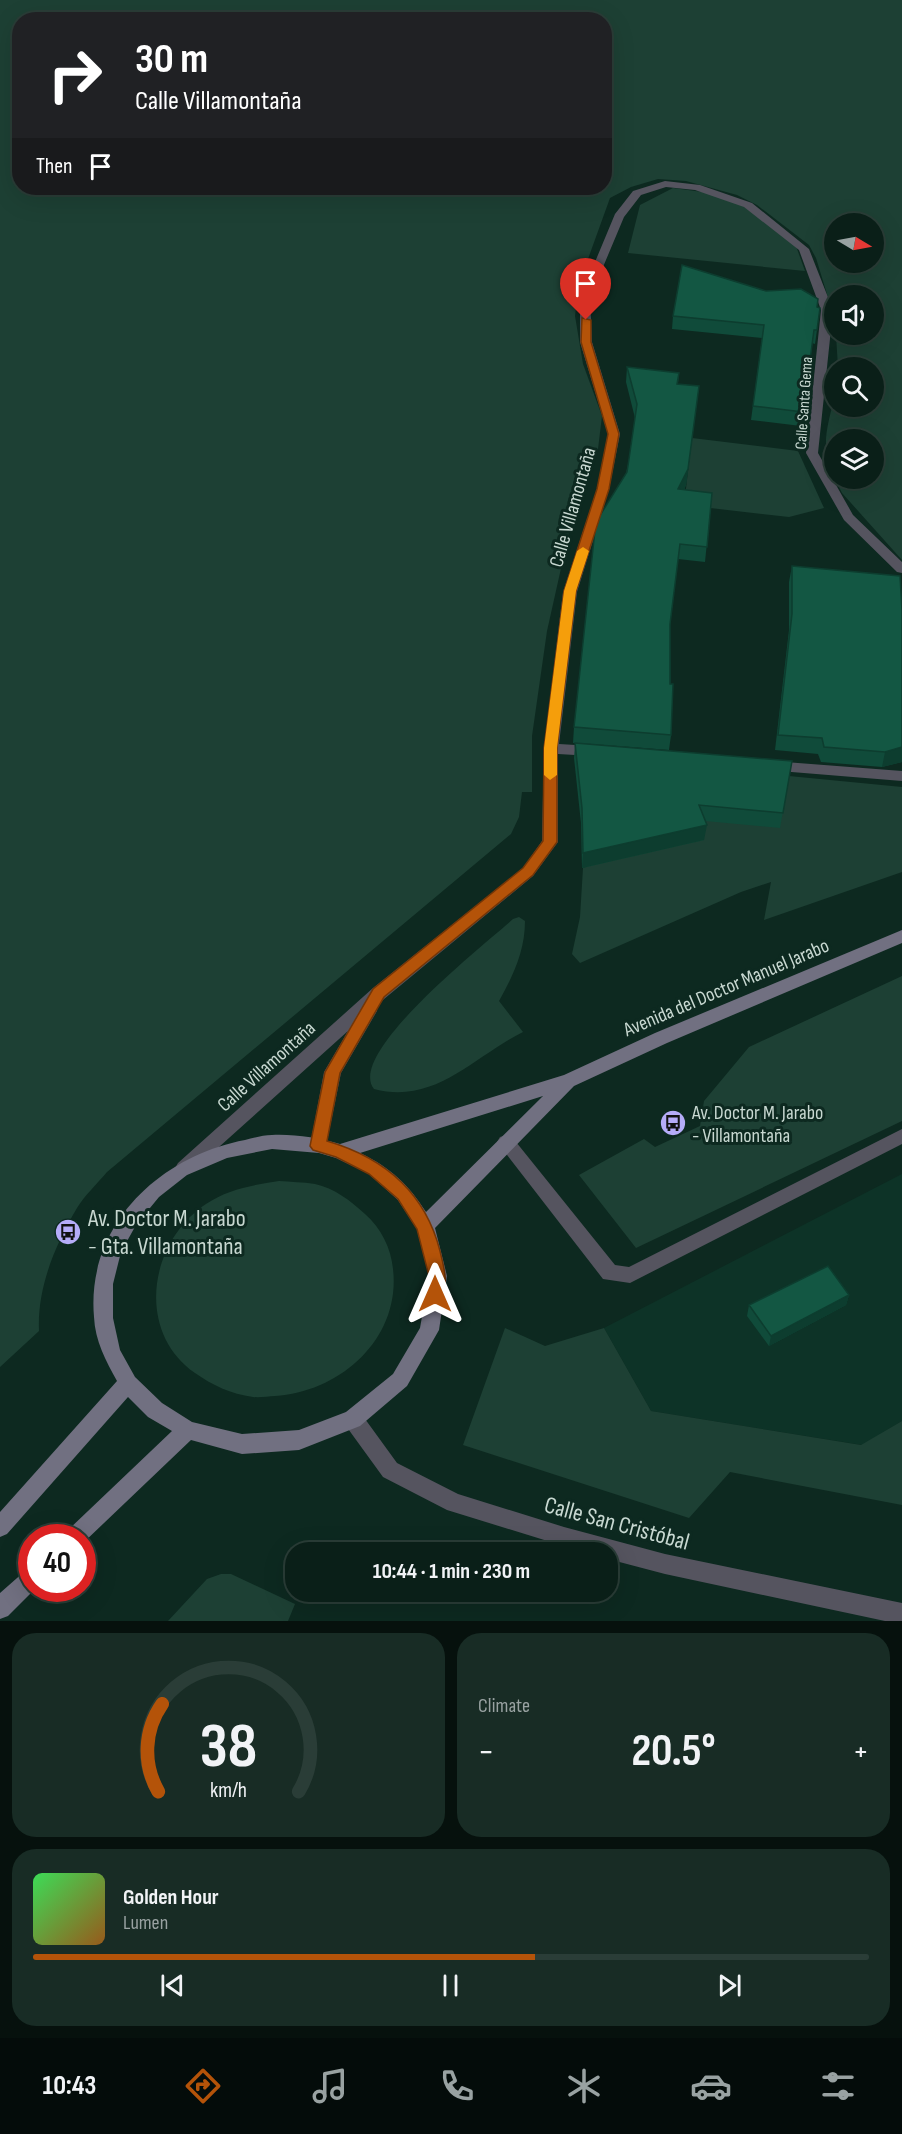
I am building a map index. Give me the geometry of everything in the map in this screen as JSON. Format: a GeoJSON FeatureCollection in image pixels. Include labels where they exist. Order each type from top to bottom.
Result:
{"type":"FeatureCollection","features":[{"type":"Feature","properties":{"kind":"street","name":"Calle Villamontaña"},"geometry":{"type":"LineString","coordinates":[[181,1170],[379,993],[528,872],[550,842],[551,748],[570,591],[603,489],[614,434],[586,342],[585,298],[619,216],[637,194],[665,184],[696,187],[748,205],[804,249]]}},
{"type":"Feature","properties":{"kind":"street","name":"Calle Santa Gema"},"geometry":{"type":"LineString","coordinates":[[804,249],[827,310],[812,453],[848,517],[902,569]]}},
{"type":"Feature","properties":{"kind":"street"},"geometry":{"type":"LineString","coordinates":[[551,748],[609,753]]}},
{"type":"Feature","properties":{"kind":"street"},"geometry":{"type":"LineString","coordinates":[[761,765],[902,776]]}},
{"type":"Feature","properties":{"kind":"street","name":"Avenida del Doctor Manuel Jarabo"},"geometry":{"type":"LineString","coordinates":[[340,1152],[569,1082],[661,1038],[902,936]]}},
{"type":"Feature","properties":{"kind":"street","name":"Calle Villamontaña"},"geometry":{"type":"LineString","coordinates":[[318,1146],[333,1072],[379,993]]}},
{"type":"Feature","properties":{"kind":"street","name":"Avenida del Doctor Manuel Jarabo"},"geometry":{"type":"LineString","coordinates":[[425,1226],[506,1142],[569,1082]]}},
{"type":"Feature","properties":{"kind":"street"},"geometry":{"type":"LineString","coordinates":[[506,1142],[610,1273],[630,1275],[902,1136]]}},
{"type":"Feature","properties":{"kind":"street"},"geometry":{"type":"LineString","coordinates":[[272,1142],[318,1146],[340,1152],[375,1169],[404,1194],[425,1226],[438,1276],[429,1330],[399,1380],[353,1419],[300,1440],[242,1444],[188,1430],[155,1410],[128,1383],[111,1352],[103,1318],[104,1284],[112,1250],[130,1219],[153,1192],[181,1170],[225,1151],[272,1142]]}},
{"type":"Feature","properties":{"kind":"street"},"geometry":{"type":"LineString","coordinates":[[0,1527],[128,1383]]}},
{"type":"Feature","properties":{"kind":"street","name":"Calle San Cristóbal"},"geometry":{"type":"LineString","coordinates":[[353,1419],[390,1470],[454,1503],[564,1537],[664,1564],[902,1614]]}},
{"type":"Feature","properties":{"kind":"street"},"geometry":{"type":"LineString","coordinates":[[89,1524],[188,1430]]}},
{"type":"Feature","properties":{"kind":"street"},"geometry":{"type":"LineString","coordinates":[[0,1608],[18,1591]]}},
{"type":"Feature","properties":{"kind":"shaded area"},"geometry":{"type":"Polygon","coordinates":[[[0,0],[902,0],[902,560],[840,489],[884,489],[884,429],[827,429],[830,417],[884,417],[884,357],[837,357],[837,345],[884,345],[884,285],[824,285],[816,258],[809,245],[757,205],[737,195],[686,181],[658,179],[631,187],[610,198],[579,284],[575,316],[583,364],[602,416],[598,449],[570,528],[547,631],[532,736],[532,792],[522,792],[519,817],[511,834],[107,1172],[77,1208],[62,1237],[44,1283],[39,1331],[0,1367],[0,0]]]}},
{"type":"Feature","properties":{"kind":"shaded area"},"geometry":{"type":"Polygon","coordinates":[[[673,188],[710,193],[742,205],[796,246],[805,271],[628,253],[640,205],[673,188]]]}},
{"type":"Feature","properties":{"kind":"shaded area"},"geometry":{"type":"Polygon","coordinates":[[[692,438],[798,451],[824,508],[789,517],[684,505],[692,438]]]}},
{"type":"Feature","properties":{"kind":"shaded area"},"geometry":{"type":"Polygon","coordinates":[[[789,776],[902,787],[902,872],[764,920],[771,882],[741,892],[580,963],[572,954],[580,917],[583,868],[698,824],[789,776]]]}},
{"type":"Feature","properties":{"kind":"shaded area"},"geometry":{"type":"Polygon","coordinates":[[[519,917],[525,921],[523,943],[513,973],[499,1001],[523,1032],[453,1076],[435,1084],[417,1090],[396,1092],[374,1089],[371,1072],[380,1050],[399,1025],[450,973],[513,919],[519,917]]]}},
{"type":"Feature","properties":{"kind":"shaded area"},"geometry":{"type":"Polygon","coordinates":[[[902,976],[902,1121],[636,1248],[579,1175],[644,1139],[655,1147],[700,1126],[704,1101],[749,1047],[902,976]]]}},
{"type":"Feature","properties":{"kind":"shaded area"},"geometry":{"type":"Polygon","coordinates":[[[902,1174],[902,1421],[862,1445],[651,1411],[604,1328],[902,1174]]]}},
{"type":"Feature","properties":{"kind":"shaded area"},"geometry":{"type":"Polygon","coordinates":[[[279,1181],[315,1184],[335,1192],[360,1209],[380,1232],[390,1254],[393,1269],[393,1294],[387,1317],[377,1338],[362,1357],[343,1372],[322,1384],[299,1392],[275,1396],[245,1396],[208,1381],[195,1373],[176,1355],[163,1334],[157,1311],[157,1287],[162,1263],[172,1241],[187,1220],[206,1204],[232,1191],[279,1181]]]}},
{"type":"Feature","properties":{"kind":"shaded area"},"geometry":{"type":"Polygon","coordinates":[[[505,1328],[545,1346],[604,1328],[651,1411],[861,1445],[902,1421],[902,1505],[730,1472],[689,1518],[463,1445],[505,1328]]]}},
{"type":"Feature","properties":{"kind":"shaded area"},"geometry":{"type":"Polygon","coordinates":[[[221,1574],[231,1574],[285,1599],[285,1602],[295,1604],[288,1621],[168,1621],[207,1579],[221,1574]]]}},
{"type":"Feature","properties":{"kind":"building"},"geometry":{"type":"Polygon","coordinates":[[[682,265],[766,291],[801,289],[818,299],[817,307],[820,308],[817,330],[814,330],[803,412],[753,406],[764,325],[673,316],[682,265]]]}},
{"type":"Feature","properties":{"kind":"building"},"geometry":{"type":"Polygon","coordinates":[[[627,367],[679,373],[677,384],[699,386],[688,469],[678,489],[712,493],[707,547],[680,544],[670,624],[670,684],[673,684],[671,735],[574,727],[595,530],[599,517],[627,472],[629,459],[637,404],[627,367]]]}},
{"type":"Feature","properties":{"kind":"building"},"geometry":{"type":"Polygon","coordinates":[[[792,566],[900,576],[902,747],[885,752],[824,747],[822,738],[778,735],[792,614],[792,566]]]}},
{"type":"Feature","properties":{"kind":"building"},"geometry":{"type":"Polygon","coordinates":[[[575,743],[792,761],[783,813],[699,805],[707,825],[583,853],[582,808],[575,743]]]}},
{"type":"Feature","properties":{"kind":"building"},"geometry":{"type":"Polygon","coordinates":[[[828,1266],[849,1295],[771,1336],[749,1305],[828,1266]]]}},
{"type":"Feature","properties":{"kind":"slow traffic"},"geometry":{"type":"LineString","coordinates":[[550,775],[551,748],[570,591],[583,551]]}},
{"type":"Feature","properties":{"kind":"place","name":"Av. Doctor M. Jarabo - Villamontaña"},"geometry":{"type":"Point","coordinates":[673,1123]}},
{"type":"Feature","properties":{"kind":"place","name":"Av. Doctor M. Jarabo - Gta. Villamontaña"},"geometry":{"type":"Point","coordinates":[68,1232]}},
{"type":"Feature","properties":{"kind":"route"},"geometry":{"type":"LineString","coordinates":[[435,1294],[438,1276],[425,1226],[404,1194],[375,1169],[340,1152],[318,1146],[333,1072],[379,993],[528,872],[550,842],[551,748],[570,591],[603,489],[614,434],[586,342],[586,320]]}}]}
